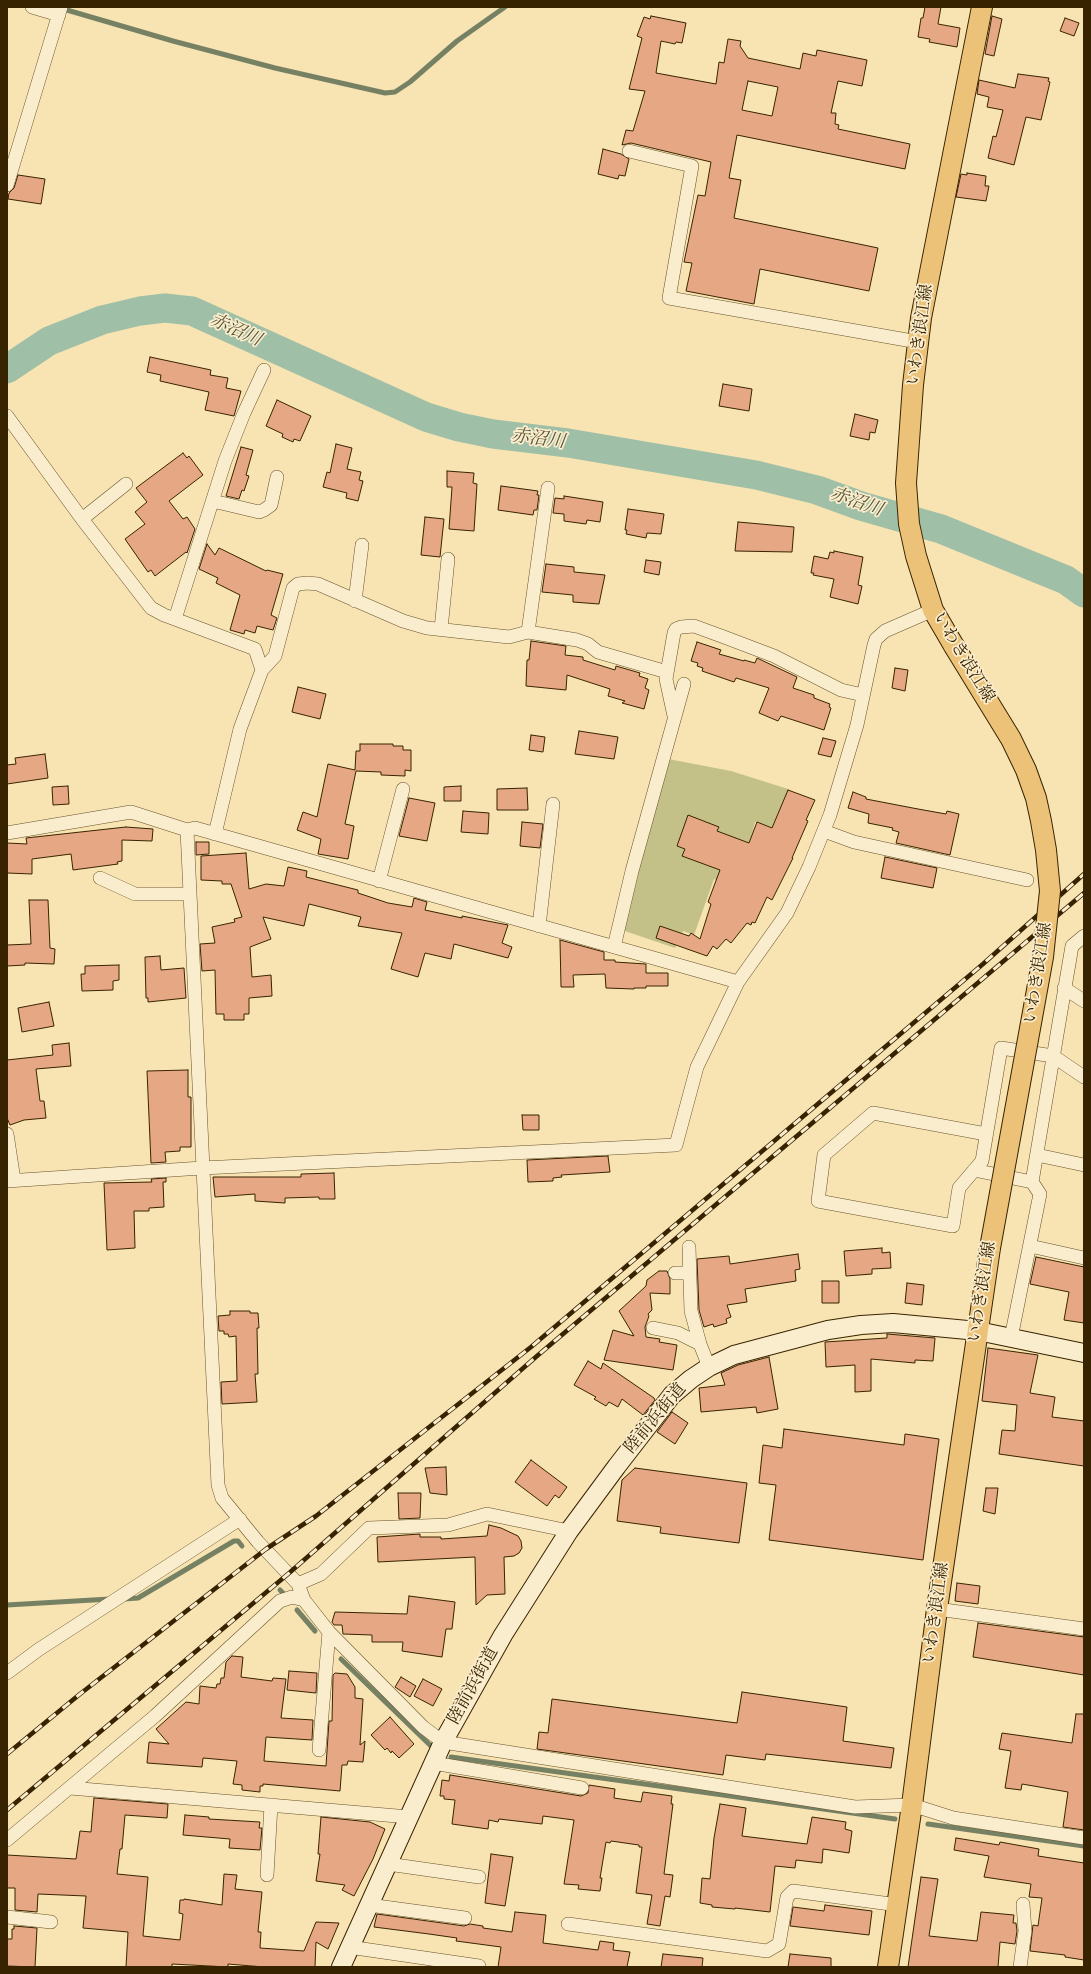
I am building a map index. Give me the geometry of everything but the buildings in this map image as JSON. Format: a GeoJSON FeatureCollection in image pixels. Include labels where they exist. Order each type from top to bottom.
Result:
{"type":"FeatureCollection","features":[{"type":"Feature","properties":{"kind":"main road","name":"いわき浪江線"},"geometry":{"type":"LineString","coordinates":[[888,1967],[912,1805],[937,1609],[990,1248],[1043,957],[1050,891],[1046,850],[1041,821],[1036,798],[1026,770],[1019,753],[1001,722],[933,610],[916,556],[909,524],[906,483],[918,342],[982,7]]}},
{"type":"Feature","properties":{"kind":"street"},"geometry":{"type":"LineString","coordinates":[[7,185],[60,11],[32,7]]}},
{"type":"Feature","properties":{"kind":"street"},"geometry":{"type":"LineString","coordinates":[[629,151],[692,166],[669,298],[918,342]]}},
{"type":"Feature","properties":{"kind":"street"},"geometry":{"type":"LineString","coordinates":[[175,619],[241,420],[264,370]]}},
{"type":"Feature","properties":{"kind":"street"},"geometry":{"type":"LineString","coordinates":[[8,417],[82,519],[144,601],[151,608],[175,619],[255,649],[262,670]]}},
{"type":"Feature","properties":{"kind":"street"},"geometry":{"type":"LineString","coordinates":[[212,504],[217,502],[259,512],[264,510],[270,505],[277,477]]}},
{"type":"Feature","properties":{"kind":"street"},"geometry":{"type":"LineString","coordinates":[[82,519],[126,484]]}},
{"type":"Feature","properties":{"kind":"street"},"geometry":{"type":"LineString","coordinates":[[528,632],[548,488]]}},
{"type":"Feature","properties":{"kind":"street"},"geometry":{"type":"LineString","coordinates":[[355,601],[362,545]]}},
{"type":"Feature","properties":{"kind":"street"},"geometry":{"type":"LineString","coordinates":[[441,629],[448,559]]}},
{"type":"Feature","properties":{"kind":"street"},"geometry":{"type":"LineString","coordinates":[[215,834],[240,729],[262,670],[276,656],[292,588],[298,584],[318,584],[404,621],[427,628],[509,637],[528,632],[576,640],[588,644],[598,652],[667,672]]}},
{"type":"Feature","properties":{"kind":"street"},"geometry":{"type":"LineString","coordinates":[[7,1134],[10,1180],[202,1168],[676,1145],[697,1067],[738,982],[787,913],[824,831],[857,725],[870,654],[876,639],[885,631],[933,610]]}},
{"type":"Feature","properties":{"kind":"street"},"geometry":{"type":"LineString","coordinates":[[674,716],[666,679],[676,629],[681,627],[694,626],[774,656],[841,690],[863,695]]}},
{"type":"Feature","properties":{"kind":"street"},"geometry":{"type":"LineString","coordinates":[[614,947],[674,716],[684,684]]}},
{"type":"Feature","properties":{"kind":"street"},"geometry":{"type":"LineString","coordinates":[[379,881],[404,788]]}},
{"type":"Feature","properties":{"kind":"street"},"geometry":{"type":"LineString","coordinates":[[540,926],[553,804]]}},
{"type":"Feature","properties":{"kind":"street"},"geometry":{"type":"LineString","coordinates":[[7,833],[131,812],[187,830],[195,828],[738,982]]}},
{"type":"Feature","properties":{"kind":"street"},"geometry":{"type":"LineString","coordinates":[[187,830],[218,1485],[222,1498],[258,1542],[298,1584],[304,1600],[329,1632],[423,1727],[443,1742],[855,1807],[912,1805],[953,1818],[1084,1838]]}},
{"type":"Feature","properties":{"kind":"street"},"geometry":{"type":"LineString","coordinates":[[824,831],[854,842],[1027,880]]}},
{"type":"Feature","properties":{"kind":"street"},"geometry":{"type":"LineString","coordinates":[[100,878],[135,894],[189,894]]}},
{"type":"Feature","properties":{"kind":"street"},"geometry":{"type":"LineString","coordinates":[[1011,1338],[1040,1194],[1032,1182],[1064,988],[1072,946],[1084,936]]}},
{"type":"Feature","properties":{"kind":"street"},"geometry":{"type":"LineString","coordinates":[[1064,988],[1084,1001]]}},
{"type":"Feature","properties":{"kind":"street"},"geometry":{"type":"LineString","coordinates":[[986,1134],[873,1113],[824,1155],[818,1201],[954,1226],[959,1188],[982,1161],[1001,1048],[1053,1056],[1084,1077]]}},
{"type":"Feature","properties":{"kind":"street"},"geometry":{"type":"LineString","coordinates":[[1037,1155],[1084,1165]]}},
{"type":"Feature","properties":{"kind":"street"},"geometry":{"type":"LineString","coordinates":[[974,1170],[1032,1182]]}},
{"type":"Feature","properties":{"kind":"street"},"geometry":{"type":"LineString","coordinates":[[1030,1246],[1084,1258]]}},
{"type":"Feature","properties":{"kind":"street"},"geometry":{"type":"LineString","coordinates":[[689,1247],[684,1273],[691,1311],[700,1344],[709,1367]]}},
{"type":"Feature","properties":{"kind":"street","name":"陸前浜街道"},"geometry":{"type":"LineString","coordinates":[[341,1967],[443,1742],[503,1635],[569,1531],[672,1394],[709,1367],[734,1355],[766,1345],[828,1330],[861,1325],[893,1323],[978,1330],[1084,1353]]}},
{"type":"Feature","properties":{"kind":"street"},"geometry":{"type":"LineString","coordinates":[[653,1328],[678,1333],[700,1344]]}},
{"type":"Feature","properties":{"kind":"street"},"geometry":{"type":"LineString","coordinates":[[298,1584],[321,1574],[369,1528],[448,1525],[487,1514],[569,1531]]}},
{"type":"Feature","properties":{"kind":"street"},"geometry":{"type":"LineString","coordinates":[[7,1673],[38,1650],[240,1519]]}},
{"type":"Feature","properties":{"kind":"street"},"geometry":{"type":"LineString","coordinates":[[7,1840],[155,1716],[280,1601],[292,1597],[304,1600]]}},
{"type":"Feature","properties":{"kind":"street"},"geometry":{"type":"LineString","coordinates":[[937,1609],[1084,1629]]}},
{"type":"Feature","properties":{"kind":"street"},"geometry":{"type":"LineString","coordinates":[[319,1750],[329,1632]]}},
{"type":"Feature","properties":{"kind":"street"},"geometry":{"type":"LineString","coordinates":[[433,1763],[582,1788]]}},
{"type":"Feature","properties":{"kind":"street"},"geometry":{"type":"LineString","coordinates":[[70,1788],[409,1817]]}},
{"type":"Feature","properties":{"kind":"street"},"geometry":{"type":"LineString","coordinates":[[267,1875],[271,1805]]}},
{"type":"Feature","properties":{"kind":"street"},"geometry":{"type":"LineString","coordinates":[[388,1864],[479,1877]]}},
{"type":"Feature","properties":{"kind":"street"},"geometry":{"type":"LineString","coordinates":[[568,1924],[767,1951],[779,1944],[787,1897],[793,1891],[898,1905]]}},
{"type":"Feature","properties":{"kind":"street"},"geometry":{"type":"LineString","coordinates":[[369,1904],[465,1918]]}},
{"type":"Feature","properties":{"kind":"street"},"geometry":{"type":"LineString","coordinates":[[1020,1967],[1025,1931],[1023,1904]]}},
{"type":"Feature","properties":{"kind":"street"},"geometry":{"type":"LineString","coordinates":[[7,1917],[51,1922]]}},
{"type":"Feature","properties":{"kind":"street"},"geometry":{"type":"LineString","coordinates":[[349,1947],[479,1966]]}},
{"type":"Feature","properties":{"kind":"shaded area"},"geometry":{"type":"Polygon","coordinates":[[[668,759],[731,771],[788,789],[773,828],[755,822],[749,845],[729,886],[714,879],[694,935],[683,931],[675,948],[622,930],[668,759]]]}},
{"type":"Feature","properties":{"kind":"waterway"},"geometry":{"type":"LineString","coordinates":[[60,8],[173,41],[275,68],[385,93],[395,92],[410,82],[457,41],[505,7]]}},
{"type":"Feature","properties":{"kind":"waterway","name":"赤沼川"},"geometry":{"type":"LineString","coordinates":[[7,369],[49,341],[102,320],[140,311],[165,308],[192,311],[426,417],[459,427],[493,434],[568,443],[756,475],[817,490],[861,506],[941,529],[1066,580],[1084,593]]}},
{"type":"Feature","properties":{"kind":"waterway"},"geometry":{"type":"LineString","coordinates":[[124,1599],[138,1598],[234,1541],[238,1541],[242,1546]]}},
{"type":"Feature","properties":{"kind":"waterway"},"geometry":{"type":"LineString","coordinates":[[280,1590],[283,1593]]}},
{"type":"Feature","properties":{"kind":"waterway"},"geometry":{"type":"LineString","coordinates":[[7,1605],[110,1599]]}},
{"type":"Feature","properties":{"kind":"waterway"},"geometry":{"type":"LineString","coordinates":[[297,1610],[315,1631]]}},
{"type":"Feature","properties":{"kind":"waterway"},"geometry":{"type":"LineString","coordinates":[[341,1659],[433,1748]]}},
{"type":"Feature","properties":{"kind":"waterway"},"geometry":{"type":"LineString","coordinates":[[451,1757],[895,1819]]}},
{"type":"Feature","properties":{"kind":"waterway"},"geometry":{"type":"LineString","coordinates":[[928,1824],[1084,1846]]}},
{"type":"Feature","properties":{"kind":"railway"},"geometry":{"type":"LineString","coordinates":[[7,1754],[80,1694],[266,1549],[316,1516],[531,1347],[983,964],[1084,874]]}},
{"type":"Feature","properties":{"kind":"railway"},"geometry":{"type":"LineString","coordinates":[[7,1810],[288,1574],[537,1356],[1084,893]]}}]}
